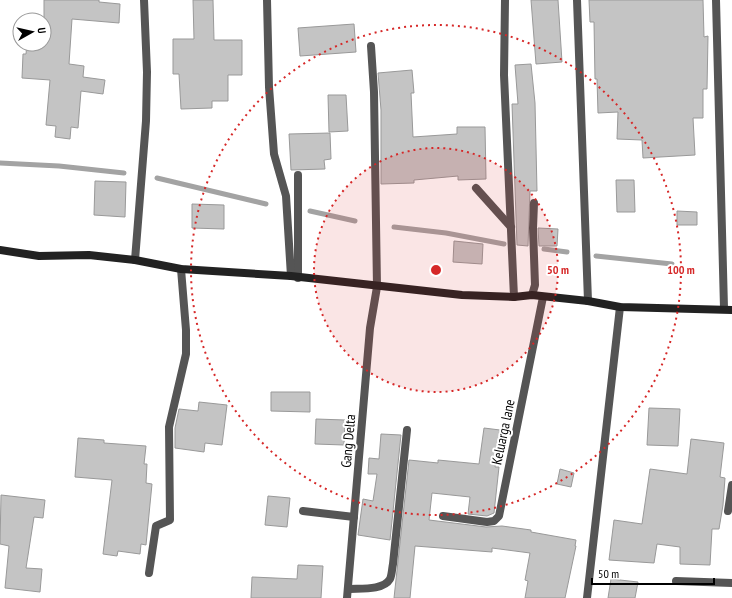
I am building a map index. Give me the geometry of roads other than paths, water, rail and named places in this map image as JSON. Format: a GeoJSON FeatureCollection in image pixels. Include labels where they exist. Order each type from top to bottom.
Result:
{"type":"FeatureCollection","features":[{"type":"Feature","properties":{"kind":"street"},"geometry":{"type":"LineString","coordinates":[[135,260],[146,121],[147,72],[144,0]]}},
{"type":"Feature","properties":{"kind":"street"},"geometry":{"type":"LineString","coordinates":[[267,0],[269,87],[274,154],[286,196],[295,277]]}},
{"type":"Feature","properties":{"kind":"street"},"geometry":{"type":"LineString","coordinates":[[505,0],[504,75],[514,297]]}},
{"type":"Feature","properties":{"kind":"street"},"geometry":{"type":"LineString","coordinates":[[577,0],[588,301]]}},
{"type":"Feature","properties":{"kind":"street"},"geometry":{"type":"LineString","coordinates":[[0,250],[39,256],[89,255],[135,260],[181,269],[295,277],[462,295],[514,297],[532,295],[588,301],[620,307],[728,309],[716,0]]}},
{"type":"Feature","properties":{"kind":"street","name":"Gang Delta"},"geometry":{"type":"LineString","coordinates":[[347,594],[370,328],[378,287],[374,92],[371,46]]}},
{"type":"Feature","properties":{"kind":"street"},"geometry":{"type":"LineString","coordinates":[[295,277],[298,175]]}},
{"type":"Feature","properties":{"kind":"street"},"geometry":{"type":"LineString","coordinates":[[476,188],[511,227]]}},
{"type":"Feature","properties":{"kind":"street"},"geometry":{"type":"LineString","coordinates":[[532,295],[535,285],[533,228],[534,203]]}},
{"type":"Feature","properties":{"kind":"street"},"geometry":{"type":"LineString","coordinates":[[149,573],[156,526],[170,520],[169,427],[186,354],[186,330],[181,269]]}},
{"type":"Feature","properties":{"kind":"street","name":"Keluarga lane"},"geometry":{"type":"LineString","coordinates":[[443,516],[487,522],[494,521],[498,516],[543,297]]}},
{"type":"Feature","properties":{"kind":"street"},"geometry":{"type":"LineString","coordinates":[[587,598],[620,307]]}},
{"type":"Feature","properties":{"kind":"street"},"geometry":{"type":"LineString","coordinates":[[347,594],[385,584],[390,579],[393,564],[407,430]]}},
{"type":"Feature","properties":{"kind":"street"},"geometry":{"type":"LineString","coordinates":[[728,511],[732,484]]}},
{"type":"Feature","properties":{"kind":"street"},"geometry":{"type":"LineString","coordinates":[[304,511],[354,517]]}},
{"type":"Feature","properties":{"kind":"street"},"geometry":{"type":"LineString","coordinates":[[676,581],[732,583]]}},
{"type":"Feature","properties":{"kind":"waterway"},"geometry":{"type":"LineString","coordinates":[[0,163],[59,166],[124,173]]}},
{"type":"Feature","properties":{"kind":"waterway"},"geometry":{"type":"LineString","coordinates":[[157,178],[266,204]]}},
{"type":"Feature","properties":{"kind":"waterway"},"geometry":{"type":"LineString","coordinates":[[310,211],[355,221]]}},
{"type":"Feature","properties":{"kind":"waterway"},"geometry":{"type":"LineString","coordinates":[[394,227],[446,233],[504,244]]}},
{"type":"Feature","properties":{"kind":"waterway"},"geometry":{"type":"LineString","coordinates":[[544,249],[567,252]]}},
{"type":"Feature","properties":{"kind":"waterway"},"geometry":{"type":"LineString","coordinates":[[596,256],[672,264]]}}]}
